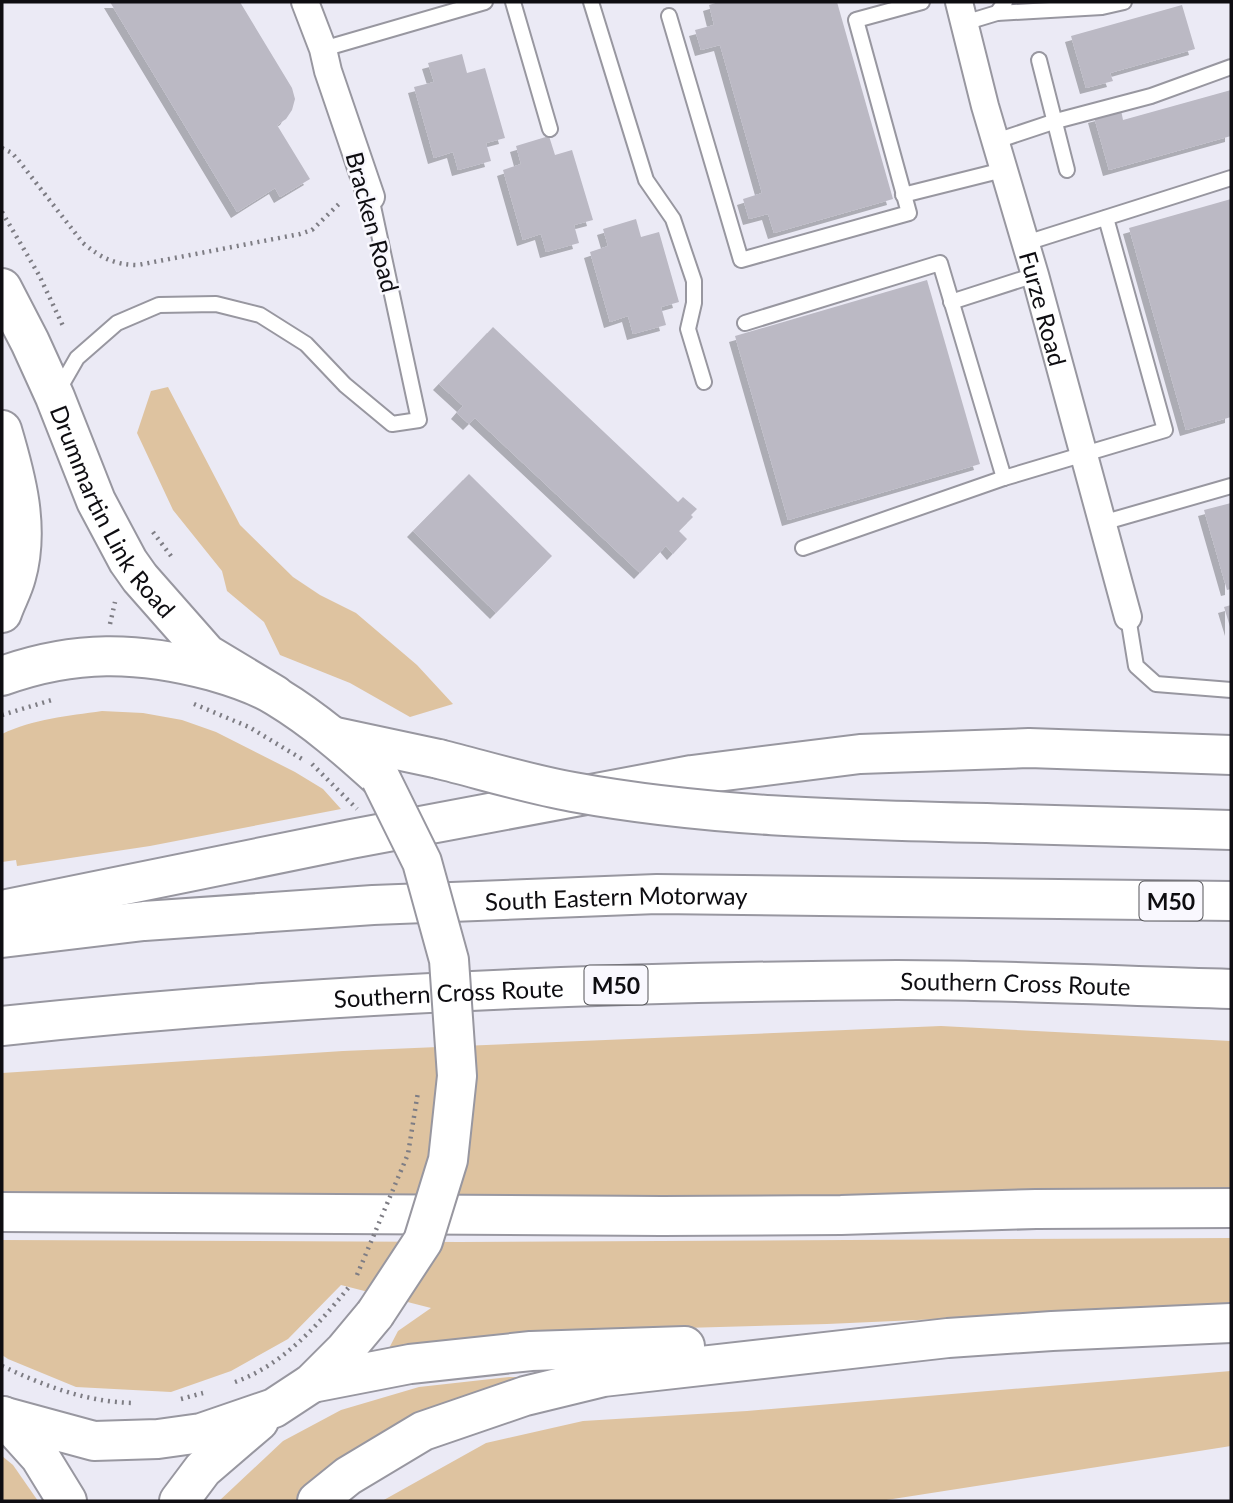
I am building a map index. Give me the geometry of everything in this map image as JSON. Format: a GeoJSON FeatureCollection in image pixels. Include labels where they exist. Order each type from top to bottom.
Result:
{"type":"FeatureCollection","features":[{"type":"Feature","properties":{"kind":"main road","name":"Drummartin Link Road"},"geometry":{"type":"LineString","coordinates":[[2,288],[55,397],[96,501],[128,561],[207,654],[275,695]]}},
{"type":"Feature","properties":{"kind":"main road"},"geometry":{"type":"LineString","coordinates":[[2,430],[14,470],[23,527],[16,576],[2,613]]}},
{"type":"Feature","properties":{"kind":"main road"},"geometry":{"type":"LineString","coordinates":[[2,676],[57,660],[110,655],[145,657],[182,663],[230,676],[275,695],[324,751],[382,779],[422,862],[449,960],[457,1076],[448,1160],[423,1241],[375,1314],[345,1350],[312,1383],[274,1408],[203,1469],[179,1501]]}},
{"type":"Feature","properties":{"kind":"main road"},"geometry":{"type":"LineString","coordinates":[[2,910],[351,839],[692,775],[860,754],[1029,748],[1231,755]]}},
{"type":"Feature","properties":{"kind":"main road"},"geometry":{"type":"LineString","coordinates":[[324,751],[439,760],[573,792],[703,810],[822,818],[1231,830]]}},
{"type":"Feature","properties":{"kind":"main road","name":"South Eastern Motorway"},"geometry":{"type":"LineString","coordinates":[[2,938],[144,921],[346,907],[657,894],[1231,901]]}},
{"type":"Feature","properties":{"kind":"main road","name":"Southern Cross Route"},"geometry":{"type":"LineString","coordinates":[[2,1026],[325,997],[532,986],[900,980],[1231,989]]}},
{"type":"Feature","properties":{"kind":"main road"},"geometry":{"type":"LineString","coordinates":[[2,1212],[690,1216],[1231,1208]]}},
{"type":"Feature","properties":{"kind":"main road"},"geometry":{"type":"LineString","coordinates":[[312,1383],[410,1364],[531,1351],[948,1338],[1231,1324]]}},
{"type":"Feature","properties":{"kind":"main road"},"geometry":{"type":"LineString","coordinates":[[317,1501],[348,1476],[423,1431],[525,1396],[603,1377],[948,1338]]}},
{"type":"Feature","properties":{"kind":"main road"},"geometry":{"type":"LineString","coordinates":[[2,1416],[94,1441],[110,1441],[158,1439],[201,1433],[274,1408]]}},
{"type":"Feature","properties":{"kind":"main road"},"geometry":{"type":"LineString","coordinates":[[2,1416],[40,1457],[67,1501]]}},
{"type":"Feature","properties":{"kind":"street","name":"Bracken Road"},"geometry":{"type":"LineString","coordinates":[[305,2],[323,49],[358,196]]}},
{"type":"Feature","properties":{"kind":"street","name":"Furze Road"},"geometry":{"type":"LineString","coordinates":[[961,13],[1128,617]]}},
{"type":"Feature","properties":{"kind":"lane"},"geometry":{"type":"LineString","coordinates":[[323,49],[485,2]]}},
{"type":"Feature","properties":{"kind":"lane"},"geometry":{"type":"LineString","coordinates":[[513,2],[550,129]]}},
{"type":"Feature","properties":{"kind":"lane"},"geometry":{"type":"LineString","coordinates":[[591,2],[646,180],[673,219],[694,281],[694,303],[688,329],[704,382]]}},
{"type":"Feature","properties":{"kind":"lane"},"geometry":{"type":"LineString","coordinates":[[669,16],[741,260],[909,213],[856,20],[922,2]]}},
{"type":"Feature","properties":{"kind":"lane"},"geometry":{"type":"LineString","coordinates":[[961,13],[1001,8],[1102,7],[1125,2]]}},
{"type":"Feature","properties":{"kind":"lane"},"geometry":{"type":"LineString","coordinates":[[1039,60],[1067,170]]}},
{"type":"Feature","properties":{"kind":"lane"},"geometry":{"type":"LineString","coordinates":[[996,141],[1056,121],[1151,96],[1231,67]]}},
{"type":"Feature","properties":{"kind":"lane"},"geometry":{"type":"LineString","coordinates":[[903,195],[1003,170]]}},
{"type":"Feature","properties":{"kind":"lane"},"geometry":{"type":"LineString","coordinates":[[1026,243],[1231,178]]}},
{"type":"Feature","properties":{"kind":"lane","name":"Bracken Road"},"geometry":{"type":"LineString","coordinates":[[55,397],[77,358],[117,323],[159,305],[216,304],[260,315],[306,344],[345,385],[392,424],[419,420],[358,196]]}},
{"type":"Feature","properties":{"kind":"lane"},"geometry":{"type":"LineString","coordinates":[[803,548],[1004,478],[1165,430],[1106,218]]}},
{"type":"Feature","properties":{"kind":"lane"},"geometry":{"type":"LineString","coordinates":[[745,323],[940,263],[1004,478]]}},
{"type":"Feature","properties":{"kind":"lane"},"geometry":{"type":"LineString","coordinates":[[951,302],[1035,275]]}},
{"type":"Feature","properties":{"kind":"lane"},"geometry":{"type":"LineString","coordinates":[[1102,523],[1231,486]]}},
{"type":"Feature","properties":{"kind":"lane"},"geometry":{"type":"LineString","coordinates":[[1128,617],[1136,666],[1156,684],[1231,690]]}},
{"type":"Feature","properties":{"kind":"path"},"geometry":{"type":"LineString","coordinates":[[2,148],[19,160],[83,243],[96,254],[121,265],[138,265],[300,234],[312,230],[341,203],[358,196]]}},
{"type":"Feature","properties":{"kind":"path"},"geometry":{"type":"LineString","coordinates":[[110,655],[109,628],[116,596],[140,578]]}},
{"type":"Feature","properties":{"kind":"path"},"geometry":{"type":"LineString","coordinates":[[2,715],[65,696]]}},
{"type":"Feature","properties":{"kind":"path"},"geometry":{"type":"LineString","coordinates":[[183,699],[248,727],[324,751],[360,813]]}},
{"type":"Feature","properties":{"kind":"path"},"geometry":{"type":"LineString","coordinates":[[229,1385],[270,1364],[296,1345],[322,1320],[349,1287],[359,1271],[408,1154],[420,1082]]}},
{"type":"Feature","properties":{"kind":"path"},"geometry":{"type":"LineString","coordinates":[[2,1366],[46,1387],[99,1401],[143,1403]]}},
{"type":"Feature","properties":{"kind":"path"},"geometry":{"type":"LineString","coordinates":[[170,1402],[206,1393]]}},
{"type":"Feature","properties":{"kind":"shaded area"},"geometry":{"type":"Polygon","coordinates":[[[168,387],[240,525],[293,577],[320,595],[356,613],[417,665],[453,704],[410,717],[350,683],[280,655],[264,622],[227,591],[222,571],[173,510],[137,433],[151,391],[168,387]]]}},
{"type":"Feature","properties":{"kind":"shaded area"},"geometry":{"type":"Polygon","coordinates":[[[102,711],[143,713],[182,720],[216,732],[323,789],[341,809],[150,846],[17,866],[16,860],[2,862],[2,734],[38,721],[102,711]]]}},
{"type":"Feature","properties":{"kind":"shaded area"},"geometry":{"type":"Polygon","coordinates":[[[941,1026],[1231,1041],[1231,1190],[606,1199],[2,1193],[2,1073],[343,1051],[941,1026]]]}},
{"type":"Feature","properties":{"kind":"shaded area"},"geometry":{"type":"Polygon","coordinates":[[[1231,1238],[1231,1306],[827,1324],[613,1330],[385,1356],[398,1331],[431,1308],[341,1285],[288,1339],[231,1371],[171,1392],[76,1387],[2,1355],[2,1240],[460,1242],[1231,1238]]]}},
{"type":"Feature","properties":{"kind":"shaded area"},"geometry":{"type":"Polygon","coordinates":[[[1231,1371],[1231,1446],[880,1501],[382,1501],[486,1443],[583,1421],[747,1411],[1231,1371]]]}},
{"type":"Feature","properties":{"kind":"shaded area"},"geometry":{"type":"Polygon","coordinates":[[[509,1377],[541,1377],[361,1454],[295,1501],[219,1501],[283,1441],[341,1410],[419,1387],[509,1377]]]}},
{"type":"Feature","properties":{"kind":"shaded area"},"geometry":{"type":"Polygon","coordinates":[[[2,1456],[13,1465],[38,1501],[2,1501],[2,1456]]]}},
{"type":"Feature","properties":{"kind":"building"},"geometry":{"type":"Polygon","coordinates":[[[110,2],[240,2],[292,88],[295,99],[292,110],[286,119],[277,125],[310,179],[280,197],[275,188],[237,212],[110,2]]]}},
{"type":"Feature","properties":{"kind":"building"},"geometry":{"type":"Polygon","coordinates":[[[719,2],[837,2],[893,199],[774,233],[768,214],[749,219],[743,199],[762,193],[720,45],[701,50],[695,30],[714,25],[709,5],[719,2]]]}},
{"type":"Feature","properties":{"kind":"building"},"geometry":{"type":"Polygon","coordinates":[[[1182,5],[1195,49],[1110,73],[1113,81],[1086,88],[1071,36],[1182,5]]]}},
{"type":"Feature","properties":{"kind":"building"},"geometry":{"type":"Polygon","coordinates":[[[462,54],[467,73],[485,68],[505,138],[486,143],[491,161],[458,170],[453,152],[434,158],[414,87],[434,82],[428,63],[462,54]]]}},
{"type":"Feature","properties":{"kind":"building"},"geometry":{"type":"Polygon","coordinates":[[[1231,90],[1231,136],[1109,170],[1094,117],[1121,110],[1123,120],[1231,90]]]}},
{"type":"Feature","properties":{"kind":"building"},"geometry":{"type":"Polygon","coordinates":[[[549,136],[555,155],[572,150],[593,220],[574,225],[579,243],[546,252],[541,234],[523,240],[503,170],[521,164],[516,146],[549,136]]]}},
{"type":"Feature","properties":{"kind":"building"},"geometry":{"type":"Polygon","coordinates":[[[1231,199],[1231,417],[1186,430],[1129,228],[1231,199]]]}},
{"type":"Feature","properties":{"kind":"building"},"geometry":{"type":"Polygon","coordinates":[[[636,219],[641,237],[659,232],[679,302],[661,307],[666,325],[633,334],[628,316],[610,322],[590,252],[608,246],[603,229],[636,219]]]}},
{"type":"Feature","properties":{"kind":"building"},"geometry":{"type":"Polygon","coordinates":[[[927,280],[980,464],[788,520],[735,336],[927,280]]]}},
{"type":"Feature","properties":{"kind":"building"},"geometry":{"type":"Polygon","coordinates":[[[493,327],[678,502],[683,497],[697,509],[679,531],[687,539],[673,554],[666,546],[640,573],[475,418],[469,424],[457,413],[463,406],[439,384],[493,327]]]}},
{"type":"Feature","properties":{"kind":"building"},"geometry":{"type":"Polygon","coordinates":[[[469,474],[552,556],[496,613],[413,531],[469,474]]]}},
{"type":"Feature","properties":{"kind":"building"},"geometry":{"type":"Polygon","coordinates":[[[1231,503],[1231,589],[1227,590],[1204,510],[1231,503]]]}},
{"type":"Feature","properties":{"kind":"building"},"geometry":{"type":"Polygon","coordinates":[[[1231,605],[1231,630],[1224,607],[1231,605]]]}}]}
